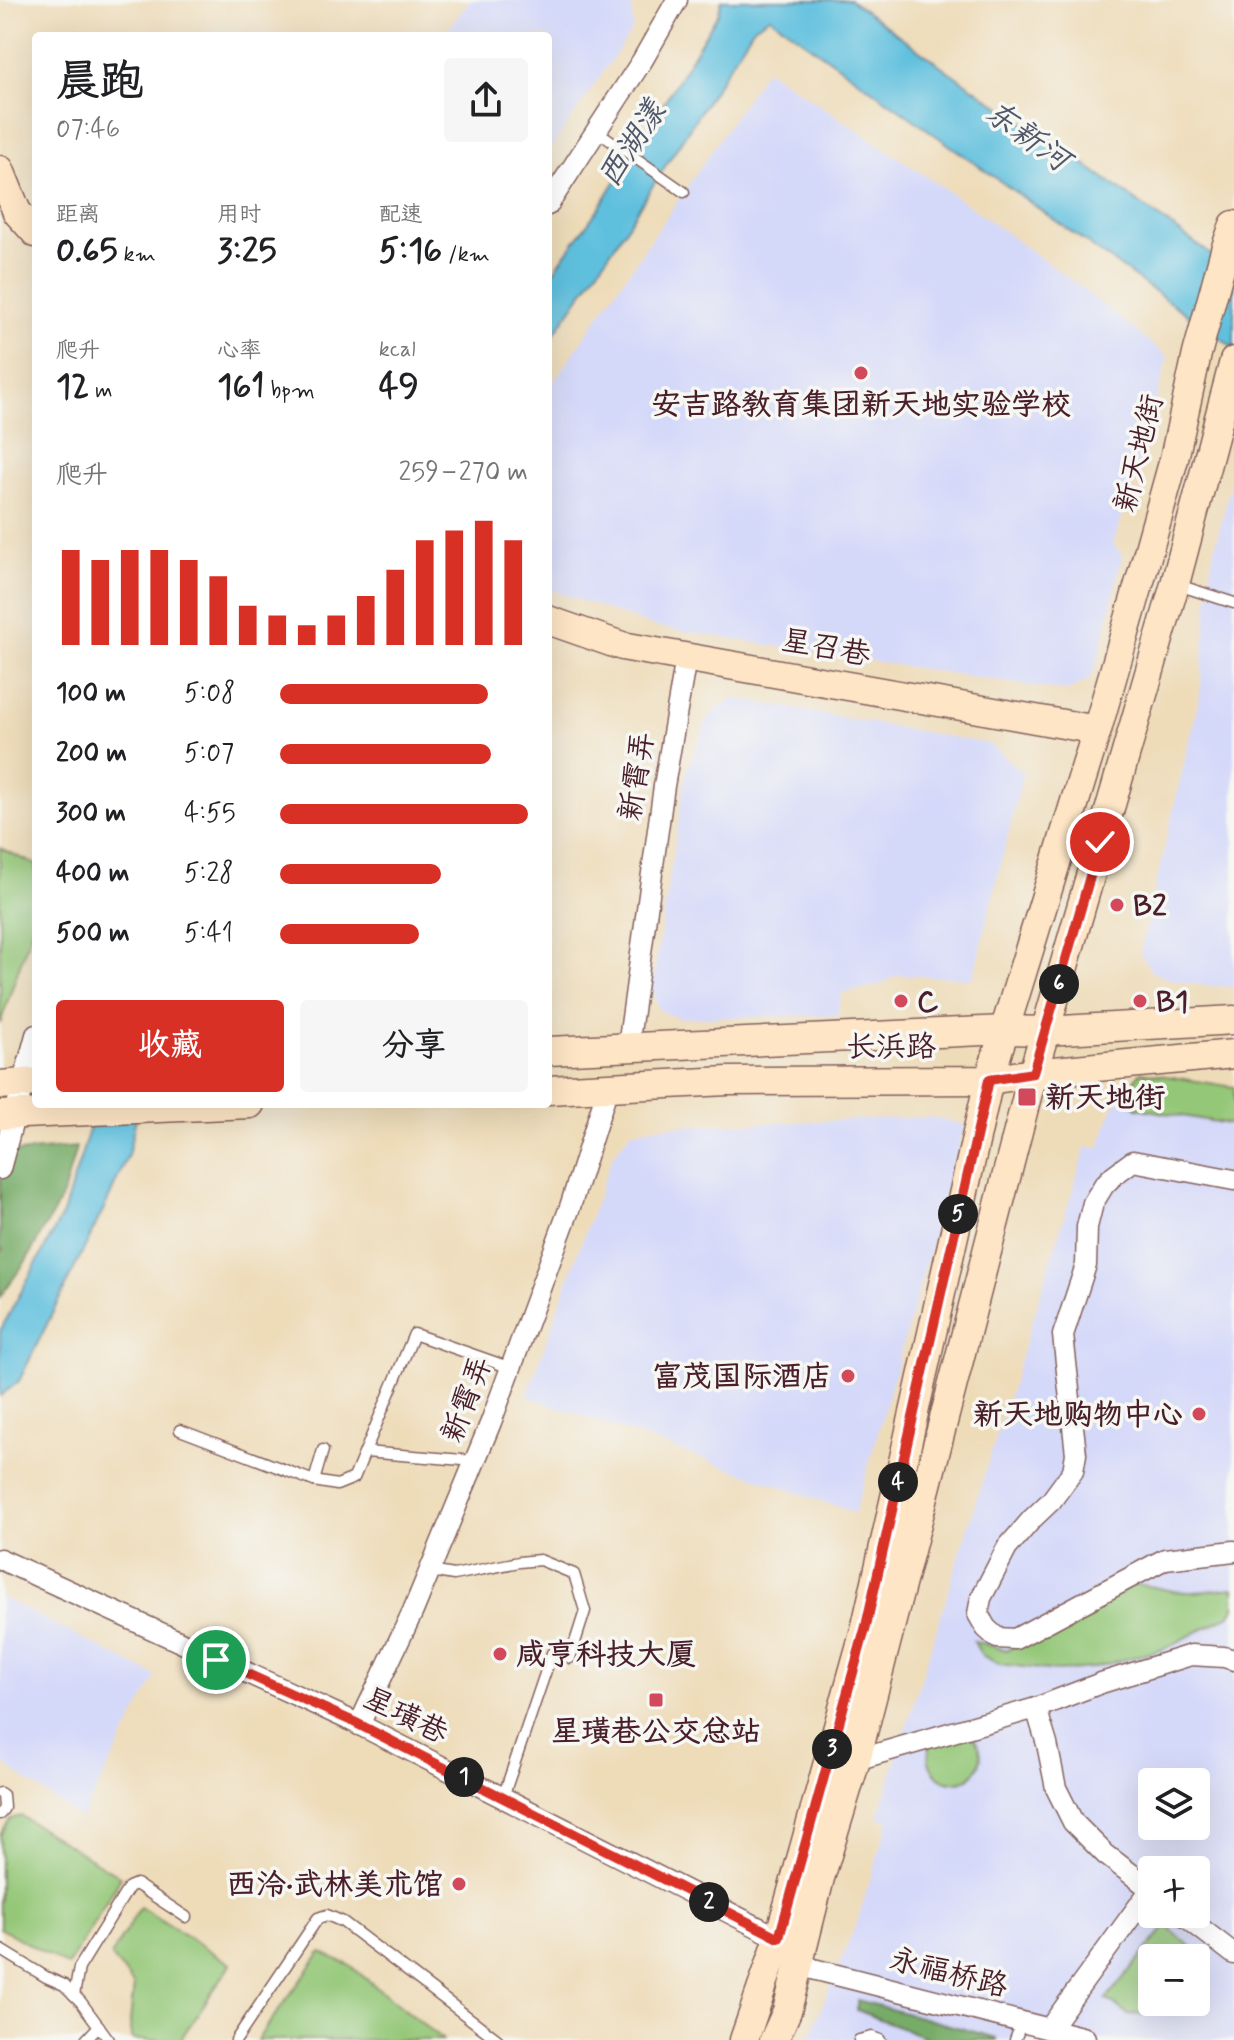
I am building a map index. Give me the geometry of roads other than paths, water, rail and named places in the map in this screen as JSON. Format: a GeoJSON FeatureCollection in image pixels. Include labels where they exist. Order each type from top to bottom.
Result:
{"type":"FeatureCollection","features":[{"type":"Feature","properties":{"kind":"main road"},"geometry":{"type":"LineString","coordinates":[[0,170],[17,212],[32,229]]}},
{"type":"Feature","properties":{"kind":"main road","name":"新天地街"},"geometry":{"type":"LineString","coordinates":[[744,2040],[779,1938],[866,1626],[989,1080],[1097,730],[1174,459],[1197,354],[1229,237]]}},
{"type":"Feature","properties":{"kind":"main road"},"geometry":{"type":"LineString","coordinates":[[794,2040],[806,2007],[806,1965],[820,1878],[856,1760],[1033,1073],[1175,584],[1234,363]]}},
{"type":"Feature","properties":{"kind":"main road","name":"星召巷"},"geometry":{"type":"LineString","coordinates":[[552,621],[622,646],[1097,730]]}},
{"type":"Feature","properties":{"kind":"main road","name":"长浜路"},"geometry":{"type":"LineString","coordinates":[[552,1051],[1005,1030],[1045,1031],[1234,1020]]}},
{"type":"Feature","properties":{"kind":"main road","name":"长浜路"},"geometry":{"type":"LineString","coordinates":[[552,1090],[728,1081],[989,1080],[1234,1054]]}},
{"type":"Feature","properties":{"kind":"main road"},"geometry":{"type":"LineString","coordinates":[[8,1114],[166,1108]]}},
{"type":"Feature","properties":{"kind":"main road"},"geometry":{"type":"LineString","coordinates":[[774,2040],[806,1965]]}},
{"type":"Feature","properties":{"kind":"street"},"geometry":{"type":"LineString","coordinates":[[552,200],[603,135],[677,0]]}},
{"type":"Feature","properties":{"kind":"street","name":"新霄弄"},"geometry":{"type":"LineString","coordinates":[[628,1047],[662,802],[686,658]]}},
{"type":"Feature","properties":{"kind":"street"},"geometry":{"type":"LineString","coordinates":[[0,1169],[8,1114],[32,1047]]}},
{"type":"Feature","properties":{"kind":"street","name":"新霄弄"},"geometry":{"type":"LineString","coordinates":[[359,1725],[413,1611],[475,1461],[570,1207],[608,1087]]}},
{"type":"Feature","properties":{"kind":"street"},"geometry":{"type":"LineString","coordinates":[[1234,1180],[1133,1161],[1104,1185],[1093,1203],[1087,1227],[1086,1265],[1063,1335],[1076,1454],[1073,1471],[1051,1501],[1007,1548],[981,1598],[978,1614],[986,1628],[997,1638],[1015,1639],[1165,1559],[1234,1551]]}},
{"type":"Feature","properties":{"kind":"street","name":"星璜巷"},"geometry":{"type":"LineString","coordinates":[[0,1559],[359,1725],[779,1938]]}},
{"type":"Feature","properties":{"kind":"street"},"geometry":{"type":"LineString","coordinates":[[856,1760],[1036,1708],[1101,1683],[1191,1655],[1234,1660]]}},
{"type":"Feature","properties":{"kind":"street"},"geometry":{"type":"LineString","coordinates":[[1036,1708],[1056,1788],[1073,1822],[1105,1854],[1138,1880]]}},
{"type":"Feature","properties":{"kind":"street"},"geometry":{"type":"LineString","coordinates":[[1049,2029],[1138,1908]]}},
{"type":"Feature","properties":{"kind":"street"},"geometry":{"type":"LineString","coordinates":[[1200,1928],[1234,1954]]}},
{"type":"Feature","properties":{"kind":"street","name":"永福桥路"},"geometry":{"type":"LineString","coordinates":[[806,1965],[1019,2031],[1049,2029],[1085,2038]]}},
{"type":"Feature","properties":{"kind":"lane"},"geometry":{"type":"LineString","coordinates":[[603,135],[684,192]]}},
{"type":"Feature","properties":{"kind":"lane"},"geometry":{"type":"LineString","coordinates":[[1175,584],[1234,603]]}},
{"type":"Feature","properties":{"kind":"lane"},"geometry":{"type":"LineString","coordinates":[[180,1430],[314,1481],[337,1485],[354,1478],[414,1334],[511,1368]]}},
{"type":"Feature","properties":{"kind":"lane"},"geometry":{"type":"LineString","coordinates":[[314,1481],[323,1450]]}},
{"type":"Feature","properties":{"kind":"lane"},"geometry":{"type":"LineString","coordinates":[[365,1452],[475,1461]]}},
{"type":"Feature","properties":{"kind":"lane"},"geometry":{"type":"LineString","coordinates":[[430,1571],[454,1575],[540,1560],[574,1574],[585,1611],[570,1658]]}},
{"type":"Feature","properties":{"kind":"lane"},"geometry":{"type":"LineString","coordinates":[[503,1797],[552,1653]]}},
{"type":"Feature","properties":{"kind":"lane"},"geometry":{"type":"LineString","coordinates":[[0,1793],[4,1808],[0,1814]]}},
{"type":"Feature","properties":{"kind":"lane"},"geometry":{"type":"LineString","coordinates":[[74,1995],[79,1968],[129,1887],[136,1884],[186,1917]]}},
{"type":"Feature","properties":{"kind":"lane"},"geometry":{"type":"LineString","coordinates":[[236,2040],[318,1918],[327,1915],[343,1922],[498,2040]]}},
{"type":"Feature","properties":{"kind":"lane"},"geometry":{"type":"LineString","coordinates":[[0,1949],[64,1985],[109,2040]]}},
{"type":"Feature","properties":{"kind":"lane"},"geometry":{"type":"LineString","coordinates":[[86,2040],[99,2026]]}},
{"type":"Feature","properties":{"kind":"lane"},"geometry":{"type":"LineString","coordinates":[[859,2040],[872,2037],[880,2040]]}},
{"type":"Feature","properties":{"kind":"water","name":"东新河"},"geometry":{"type":"Polygon","coordinates":[[[722,0],[850,0],[1234,271],[1234,348],[770,17],[754,27],[613,248],[552,337],[552,273],[601,205],[718,14],[722,0]]]}},
{"type":"Feature","properties":{"kind":"water"},"geometry":{"type":"Polygon","coordinates":[[[96,1108],[138,1108],[128,1155],[109,1198],[19,1381],[0,1396],[0,1331],[63,1214],[96,1108]]]}},
{"type":"Feature","properties":{"kind":"place","name":"安吉路教育集团新天地实验学校"},"geometry":{"type":"Point","coordinates":[861,373]}},
{"type":"Feature","properties":{"kind":"place","name":"B2"},"geometry":{"type":"Point","coordinates":[1117,905]}},
{"type":"Feature","properties":{"kind":"place","name":"C"},"geometry":{"type":"Point","coordinates":[901,1001]}},
{"type":"Feature","properties":{"kind":"place","name":"B1"},"geometry":{"type":"Point","coordinates":[1140,1001]}},
{"type":"Feature","properties":{"kind":"place","name":"新天地街"},"geometry":{"type":"Point","coordinates":[1027,1097]}},
{"type":"Feature","properties":{"kind":"place","name":"富茂国际酒店"},"geometry":{"type":"Point","coordinates":[848,1376]}},
{"type":"Feature","properties":{"kind":"place","name":"新天地购物中心"},"geometry":{"type":"Point","coordinates":[1199,1414]}},
{"type":"Feature","properties":{"kind":"place","name":"咸亨科技大厦"},"geometry":{"type":"Point","coordinates":[500,1654]}},
{"type":"Feature","properties":{"kind":"place","name":"星璜巷公交总站"},"geometry":{"type":"Point","coordinates":[656,1700]}},
{"type":"Feature","properties":{"kind":"place","name":"西泠·武林美术馆"},"geometry":{"type":"Point","coordinates":[459,1884]}},
{"type":"Feature","properties":{"kind":"water label","name":"西湖漾"},"geometry":{"type":"Point","coordinates":[631,143]}}]}
